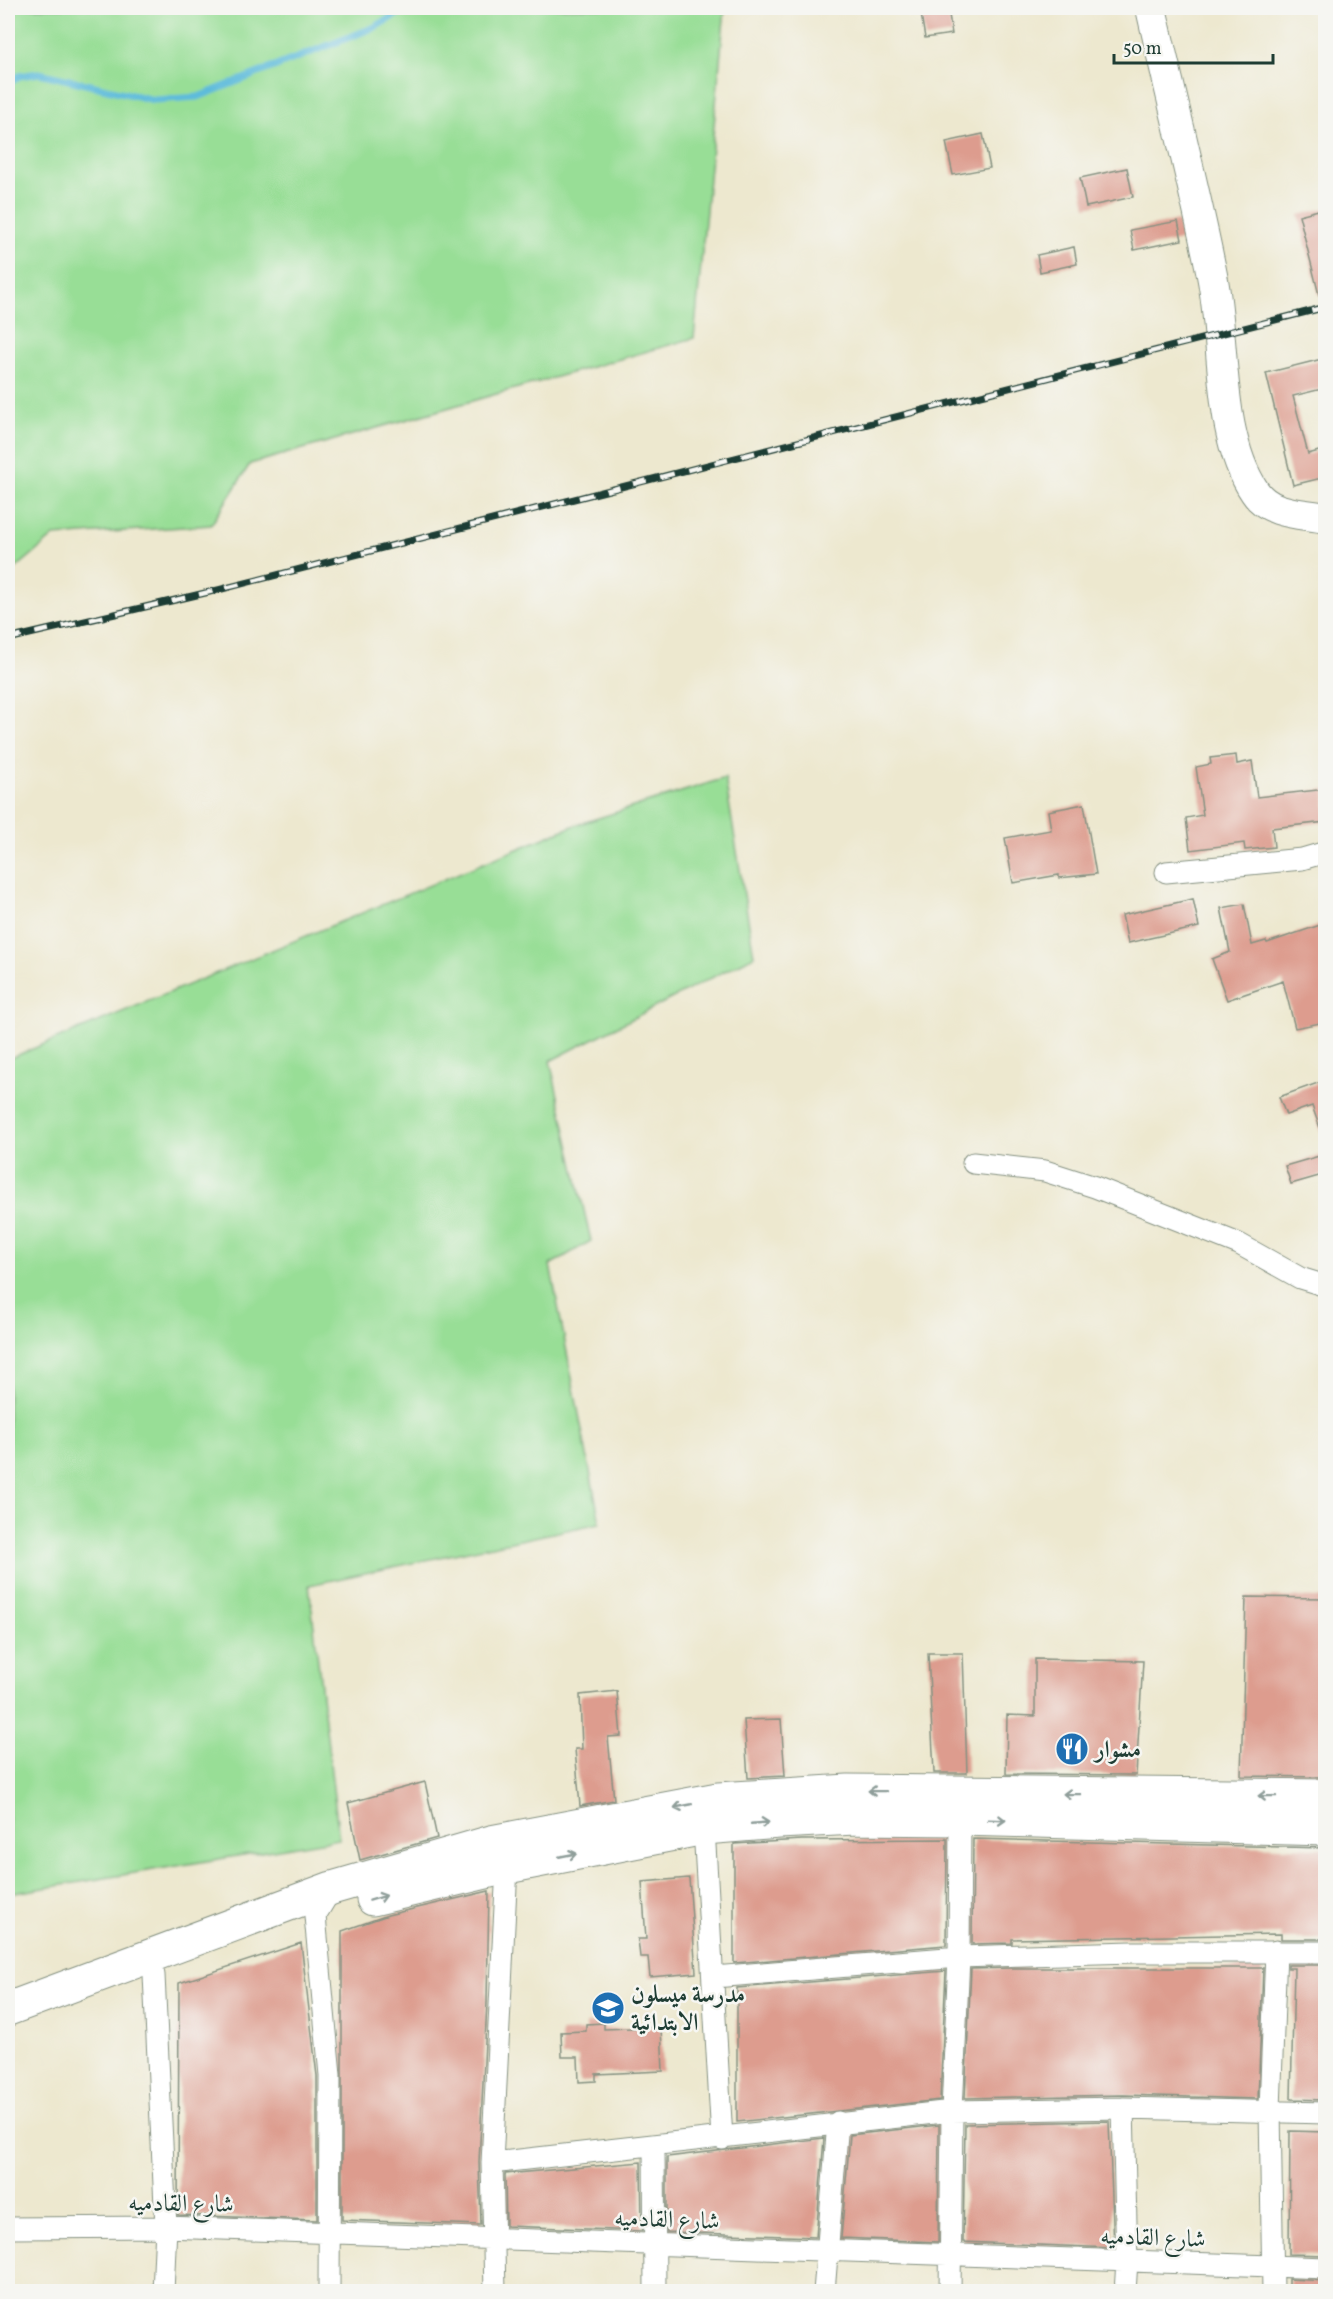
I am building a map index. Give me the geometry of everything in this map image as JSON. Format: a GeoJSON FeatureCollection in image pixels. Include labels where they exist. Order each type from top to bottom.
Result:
{"type":"FeatureCollection","features":[{"type":"Feature","properties":{"kind":"main road"},"geometry":{"type":"LineString","coordinates":[[1151,8],[1212,276],[1223,352],[1225,406],[1233,438],[1256,495],[1269,506],[1326,518]]}},
{"type":"Feature","properties":{"kind":"main road"},"geometry":{"type":"LineString","coordinates":[[8,2009],[332,1888],[491,1842],[718,1799],[848,1791],[1326,1796]]}},
{"type":"Feature","properties":{"kind":"main road"},"geometry":{"type":"LineString","coordinates":[[8,2033],[154,1975],[315,1917],[394,1893],[507,1867],[704,1828],[855,1818],[1326,1829]]}},
{"type":"Feature","properties":{"kind":"street"},"geometry":{"type":"LineString","coordinates":[[1166,872],[1302,859],[1326,852]]}},
{"type":"Feature","properties":{"kind":"street"},"geometry":{"type":"LineString","coordinates":[[973,1163],[1045,1171],[1095,1187],[1172,1215],[1239,1244],[1300,1278],[1326,1286]]}},
{"type":"Feature","properties":{"kind":"street"},"geometry":{"type":"LineString","coordinates":[[950,2292],[952,2111],[959,1957],[960,1819]]}},
{"type":"Feature","properties":{"kind":"street"},"geometry":{"type":"LineString","coordinates":[[704,1828],[722,2139]]}},
{"type":"Feature","properties":{"kind":"street"},"geometry":{"type":"LineString","coordinates":[[495,2292],[492,2163],[507,1867]]}},
{"type":"Feature","properties":{"kind":"street"},"geometry":{"type":"LineString","coordinates":[[329,2292],[330,2075],[315,1917],[332,1888]]}},
{"type":"Feature","properties":{"kind":"street"},"geometry":{"type":"LineString","coordinates":[[1274,2292],[1270,2109],[1276,1951]]}},
{"type":"Feature","properties":{"kind":"street"},"geometry":{"type":"LineString","coordinates":[[714,1977],[959,1957],[1326,1952]]}},
{"type":"Feature","properties":{"kind":"street"},"geometry":{"type":"LineString","coordinates":[[154,1975],[166,2227],[163,2292]]}},
{"type":"Feature","properties":{"kind":"street"},"geometry":{"type":"LineString","coordinates":[[492,2163],[722,2139],[838,2122],[952,2111],[1123,2108],[1270,2109],[1326,2113]]}},
{"type":"Feature","properties":{"kind":"street"},"geometry":{"type":"LineString","coordinates":[[1123,2108],[1127,2261],[1125,2292]]}},
{"type":"Feature","properties":{"kind":"street"},"geometry":{"type":"LineString","coordinates":[[824,2292],[838,2122]]}},
{"type":"Feature","properties":{"kind":"street"},"geometry":{"type":"LineString","coordinates":[[654,2145],[657,2245],[655,2292]]}},
{"type":"Feature","properties":{"kind":"street","name":"شارع القادميه"},"geometry":{"type":"LineString","coordinates":[[8,2228],[166,2227],[1326,2268]]}},
{"type":"Feature","properties":{"kind":"green space"},"geometry":{"type":"Polygon","coordinates":[[[8,8],[725,8],[694,338],[250,464],[211,525],[54,536],[8,575],[8,8]]]}},
{"type":"Feature","properties":{"kind":"green space"},"geometry":{"type":"Polygon","coordinates":[[[725,778],[754,956],[550,1061],[591,1241],[550,1265],[600,1523],[309,1585],[339,1839],[8,1894],[8,1059],[573,826],[725,778]]]}},
{"type":"Feature","properties":{"kind":"building"},"geometry":{"type":"Polygon","coordinates":[[[920,8],[948,8],[952,34],[925,38],[920,8]]]}},
{"type":"Feature","properties":{"kind":"building"},"geometry":{"type":"Polygon","coordinates":[[[983,134],[990,168],[953,175],[946,142],[983,134]]]}},
{"type":"Feature","properties":{"kind":"building"},"geometry":{"type":"Polygon","coordinates":[[[1127,168],[1133,197],[1086,207],[1080,178],[1127,168]]]}},
{"type":"Feature","properties":{"kind":"building"},"geometry":{"type":"Polygon","coordinates":[[[1326,208],[1326,294],[1319,295],[1299,215],[1326,208]]]}},
{"type":"Feature","properties":{"kind":"building"},"geometry":{"type":"Polygon","coordinates":[[[1178,221],[1182,240],[1134,250],[1130,230],[1178,221]]]}},
{"type":"Feature","properties":{"kind":"building"},"geometry":{"type":"Polygon","coordinates":[[[1074,247],[1077,264],[1040,272],[1037,255],[1074,247]]]}},
{"type":"Feature","properties":{"kind":"building"},"geometry":{"type":"Polygon","coordinates":[[[1326,358],[1326,388],[1293,396],[1308,454],[1326,449],[1326,477],[1293,485],[1266,373],[1326,358]]]}},
{"type":"Feature","properties":{"kind":"building"},"geometry":{"type":"Polygon","coordinates":[[[1236,755],[1237,764],[1252,761],[1257,797],[1326,789],[1326,822],[1272,828],[1274,847],[1245,850],[1244,843],[1190,850],[1186,818],[1203,815],[1196,767],[1211,764],[1210,758],[1236,755]]]}},
{"type":"Feature","properties":{"kind":"building"},"geometry":{"type":"Polygon","coordinates":[[[1084,804],[1096,874],[1059,878],[1059,875],[1013,883],[1005,838],[1051,830],[1048,811],[1084,804]]]}},
{"type":"Feature","properties":{"kind":"building"},"geometry":{"type":"Polygon","coordinates":[[[1193,899],[1199,927],[1128,943],[1122,915],[1193,899]]]}},
{"type":"Feature","properties":{"kind":"building"},"geometry":{"type":"Polygon","coordinates":[[[1244,904],[1252,945],[1266,941],[1267,943],[1326,923],[1326,1022],[1295,1028],[1283,981],[1227,1000],[1212,959],[1230,952],[1221,908],[1244,904]]]}},
{"type":"Feature","properties":{"kind":"building"},"geometry":{"type":"Polygon","coordinates":[[[1326,1080],[1326,1135],[1323,1136],[1312,1106],[1286,1115],[1279,1097],[1326,1080]]]}},
{"type":"Feature","properties":{"kind":"building"},"geometry":{"type":"Polygon","coordinates":[[[1326,1154],[1326,1174],[1291,1184],[1285,1166],[1326,1154]]]}},
{"type":"Feature","properties":{"kind":"building"},"geometry":{"type":"Polygon","coordinates":[[[1246,1597],[1326,1598],[1326,1777],[1241,1776],[1246,1597]]]}},
{"type":"Feature","properties":{"kind":"building"},"geometry":{"type":"Polygon","coordinates":[[[928,1653],[963,1653],[967,1773],[934,1773],[928,1653]]]}},
{"type":"Feature","properties":{"kind":"building","name":"مشوار"},"geometry":{"type":"Polygon","coordinates":[[[1035,1659],[1143,1661],[1136,1775],[1006,1774],[1007,1715],[1035,1716],[1035,1659]]]}},
{"type":"Feature","properties":{"kind":"building"},"geometry":{"type":"Polygon","coordinates":[[[617,1691],[621,1736],[608,1737],[614,1800],[580,1806],[575,1749],[582,1749],[580,1695],[617,1691]]]}},
{"type":"Feature","properties":{"kind":"building"},"geometry":{"type":"Polygon","coordinates":[[[781,1719],[785,1776],[748,1778],[744,1720],[781,1719]]]}},
{"type":"Feature","properties":{"kind":"building"},"geometry":{"type":"Polygon","coordinates":[[[425,1782],[437,1838],[360,1860],[348,1803],[425,1782]]]}},
{"type":"Feature","properties":{"kind":"building"},"geometry":{"type":"Polygon","coordinates":[[[947,1839],[946,1945],[734,1963],[734,1844],[802,1840],[947,1839]]]}},
{"type":"Feature","properties":{"kind":"building"},"geometry":{"type":"Polygon","coordinates":[[[973,1839],[1326,1848],[1326,1939],[1281,1939],[1281,1934],[1012,1939],[1012,1943],[972,1944],[973,1839]]]}},
{"type":"Feature","properties":{"kind":"building"},"geometry":{"type":"Polygon","coordinates":[[[689,1878],[696,1973],[650,1977],[648,1957],[640,1957],[638,1939],[646,1939],[642,1882],[689,1878]]]}},
{"type":"Feature","properties":{"kind":"building"},"geometry":{"type":"Polygon","coordinates":[[[489,1891],[487,2002],[479,2162],[481,2225],[342,2220],[342,1931],[388,1915],[489,1891]]]}},
{"type":"Feature","properties":{"kind":"building"},"geometry":{"type":"Polygon","coordinates":[[[301,1943],[317,2076],[317,2220],[178,2215],[179,1983],[301,1943]]]}},
{"type":"Feature","properties":{"kind":"building"},"geometry":{"type":"Polygon","coordinates":[[[1288,1965],[1326,1965],[1326,2100],[1291,2099],[1294,1968],[1288,1968],[1288,1965]]]}},
{"type":"Feature","properties":{"kind":"building"},"geometry":{"type":"Polygon","coordinates":[[[1263,1968],[1258,2099],[1123,2095],[965,2098],[971,1969],[1263,1968]]]}},
{"type":"Feature","properties":{"kind":"building"},"geometry":{"type":"Polygon","coordinates":[[[946,1971],[940,2100],[737,2122],[737,1988],[946,1971]]]}},
{"type":"Feature","properties":{"kind":"building"},"geometry":{"type":"Polygon","coordinates":[[[604,2023],[604,2029],[661,2027],[663,2071],[596,2074],[596,2081],[579,2082],[578,2057],[562,2057],[561,2032],[586,2031],[586,2024],[604,2023]]]}},
{"type":"Feature","properties":{"kind":"building"},"geometry":{"type":"Polygon","coordinates":[[[1109,2121],[1114,2248],[963,2242],[965,2124],[1109,2121]]]}},
{"type":"Feature","properties":{"kind":"building"},"geometry":{"type":"Polygon","coordinates":[[[939,2125],[938,2242],[841,2238],[850,2135],[939,2125]]]}},
{"type":"Feature","properties":{"kind":"building"},"geometry":{"type":"Polygon","coordinates":[[[1290,2131],[1326,2132],[1326,2255],[1289,2254],[1290,2131]]]}},
{"type":"Feature","properties":{"kind":"building"},"geometry":{"type":"Polygon","coordinates":[[[824,2138],[816,2237],[667,2232],[667,2157],[824,2138]]]}},
{"type":"Feature","properties":{"kind":"building"},"geometry":{"type":"Polygon","coordinates":[[[641,2162],[642,2231],[506,2226],[505,2174],[641,2162]]]}},
{"type":"Feature","properties":{"kind":"building"},"geometry":{"type":"Polygon","coordinates":[[[1289,2279],[1326,2281],[1326,2292],[1289,2292],[1289,2279]]]}},
{"type":"Feature","properties":{"kind":"waterway"},"geometry":{"type":"LineString","coordinates":[[8,84],[19,76],[39,73],[154,100],[198,97],[375,27],[408,8]]}},
{"type":"Feature","properties":{"kind":"railway"},"geometry":{"type":"LineString","coordinates":[[8,639],[218,590],[1326,307]]}},
{"type":"Feature","properties":{"kind":"place","name":"مشوار"},"geometry":{"type":"Point","coordinates":[1072,1749]}},
{"type":"Feature","properties":{"kind":"place","name":"مدرسة ميسلون الابتدائية"},"geometry":{"type":"Point","coordinates":[608,2008]}}]}
